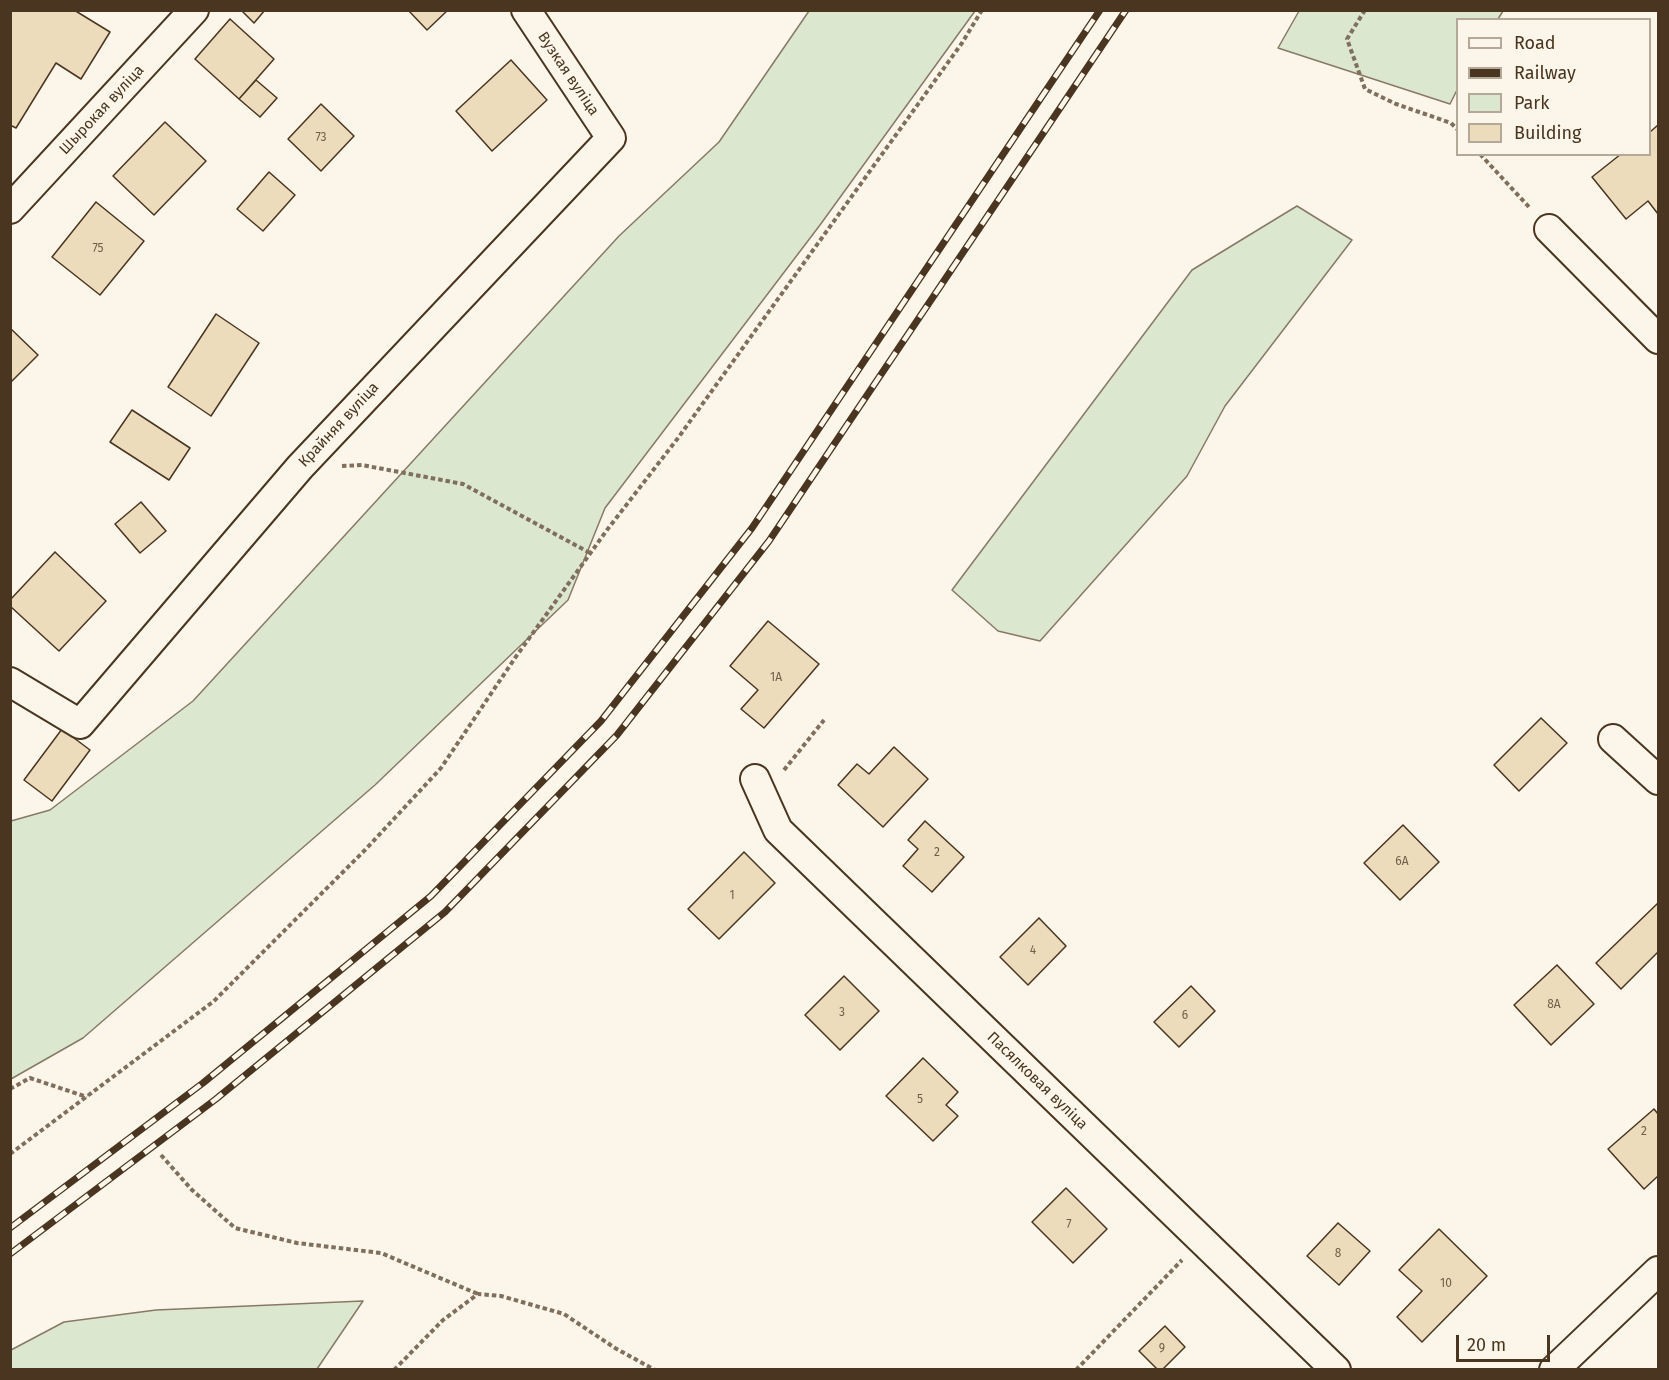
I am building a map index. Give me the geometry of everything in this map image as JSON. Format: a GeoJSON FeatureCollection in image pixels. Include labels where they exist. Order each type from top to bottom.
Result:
{"type":"FeatureCollection","features":[{"type":"Feature","properties":{"kind":"street","name":"Шырокая вуліца"},"geometry":{"type":"LineString","coordinates":[[10,209],[194,10]]}},
{"type":"Feature","properties":{"kind":"street","name":"Вузкая вуліца"},"geometry":{"type":"LineString","coordinates":[[526,10],[611,138]]}},
{"type":"Feature","properties":{"kind":"street","name":"Крайняя вуліца"},"geometry":{"type":"LineString","coordinates":[[10,682],[80,724],[300,467],[611,138]]}},
{"type":"Feature","properties":{"kind":"street"},"geometry":{"type":"LineString","coordinates":[[1550,229],[1659,339]]}},
{"type":"Feature","properties":{"kind":"street"},"geometry":{"type":"LineString","coordinates":[[1613,739],[1659,780]]}},
{"type":"Feature","properties":{"kind":"street","name":"Пасялковая вуліца"},"geometry":{"type":"LineString","coordinates":[[759,788],[778,830],[1336,1370]]}},
{"type":"Feature","properties":{"kind":"street"},"geometry":{"type":"LineString","coordinates":[[1554,1370],[1659,1271]]}},
{"type":"Feature","properties":{"kind":"path"},"geometry":{"type":"LineString","coordinates":[[10,1154],[214,1001],[365,850],[441,768],[590,553],[678,438],[962,43],[982,10]]}},
{"type":"Feature","properties":{"kind":"path"},"geometry":{"type":"LineString","coordinates":[[1365,10],[1347,39],[1365,89],[1396,104],[1451,123],[1456,128]]}},
{"type":"Feature","properties":{"kind":"path"},"geometry":{"type":"LineString","coordinates":[[1482,156],[1550,229]]}},
{"type":"Feature","properties":{"kind":"path"},"geometry":{"type":"LineString","coordinates":[[300,467],[362,465],[463,483],[590,553]]}},
{"type":"Feature","properties":{"kind":"path"},"geometry":{"type":"LineString","coordinates":[[759,788],[824,720]]}},
{"type":"Feature","properties":{"kind":"path"},"geometry":{"type":"LineString","coordinates":[[10,1089],[30,1078],[87,1097]]}},
{"type":"Feature","properties":{"kind":"path"},"geometry":{"type":"LineString","coordinates":[[161,1155],[192,1190],[235,1228],[297,1243],[381,1253],[478,1294],[501,1296],[564,1314],[615,1348],[655,1370]]}},
{"type":"Feature","properties":{"kind":"path"},"geometry":{"type":"LineString","coordinates":[[1076,1370],[1202,1240]]}},
{"type":"Feature","properties":{"kind":"path"},"geometry":{"type":"LineString","coordinates":[[394,1370],[443,1320],[478,1294]]}},
{"type":"Feature","properties":{"kind":"green space"},"geometry":{"type":"Polygon","coordinates":[[[1299,10],[1503,11],[1499,18],[1456,18],[1456,92],[1450,104],[1278,48],[1299,10]]]}},
{"type":"Feature","properties":{"kind":"green space"},"geometry":{"type":"Polygon","coordinates":[[[809,11],[975,11],[820,225],[605,508],[568,600],[375,785],[83,1038],[11,1079],[11,821],[50,810],[193,701],[619,236],[719,142],[809,11]]]}},
{"type":"Feature","properties":{"kind":"green space"},"geometry":{"type":"Polygon","coordinates":[[[1297,206],[1352,240],[1225,406],[1187,476],[1040,641],[998,631],[952,590],[1192,270],[1297,206]]]}},
{"type":"Feature","properties":{"kind":"green space"},"geometry":{"type":"Polygon","coordinates":[[[363,1301],[317,1369],[11,1369],[11,1350],[64,1322],[156,1310],[363,1301]]]}},
{"type":"Feature","properties":{"kind":"building"},"geometry":{"type":"Polygon","coordinates":[[[10,10],[74,10],[110,32],[81,79],[56,63],[16,128],[10,125],[10,10]]]}},
{"type":"Feature","properties":{"kind":"building"},"geometry":{"type":"Polygon","coordinates":[[[241,10],[265,10],[254,23],[241,10]]]}},
{"type":"Feature","properties":{"kind":"building"},"geometry":{"type":"Polygon","coordinates":[[[408,10],[448,10],[427,30],[408,10]]]}},
{"type":"Feature","properties":{"kind":"building"},"geometry":{"type":"Polygon","coordinates":[[[230,19],[274,59],[239,99],[195,59],[230,19]]]}},
{"type":"Feature","properties":{"kind":"building"},"geometry":{"type":"Polygon","coordinates":[[[511,60],[547,100],[492,151],[456,111],[511,60]]]}},
{"type":"Feature","properties":{"kind":"building"},"geometry":{"type":"Polygon","coordinates":[[[256,80],[277,98],[260,117],[239,99],[256,80]]]}},
{"type":"Feature","properties":{"kind":"building"},"geometry":{"type":"Polygon","coordinates":[[[321,104],[354,136],[321,171],[288,139],[321,104]]]}},
{"type":"Feature","properties":{"kind":"building"},"geometry":{"type":"Polygon","coordinates":[[[165,122],[206,161],[154,215],[113,176],[165,122]]]}},
{"type":"Feature","properties":{"kind":"building"},"geometry":{"type":"Polygon","coordinates":[[[1658,125],[1658,214],[1648,201],[1626,219],[1592,177],[1618,156],[1651,156],[1651,131],[1658,125]]]}},
{"type":"Feature","properties":{"kind":"building"},"geometry":{"type":"Polygon","coordinates":[[[269,172],[295,195],[263,231],[237,209],[269,172]]]}},
{"type":"Feature","properties":{"kind":"building"},"geometry":{"type":"Polygon","coordinates":[[[96,202],[144,241],[100,295],[52,257],[96,202]]]}},
{"type":"Feature","properties":{"kind":"building"},"geometry":{"type":"Polygon","coordinates":[[[216,314],[259,343],[211,416],[168,387],[216,314]]]}},
{"type":"Feature","properties":{"kind":"building"},"geometry":{"type":"Polygon","coordinates":[[[10,328],[38,355],[10,383],[10,328]]]}},
{"type":"Feature","properties":{"kind":"building"},"geometry":{"type":"Polygon","coordinates":[[[132,410],[190,448],[169,480],[110,442],[132,410]]]}},
{"type":"Feature","properties":{"kind":"building"},"geometry":{"type":"Polygon","coordinates":[[[141,502],[166,531],[140,553],[115,524],[141,502]]]}},
{"type":"Feature","properties":{"kind":"building"},"geometry":{"type":"Polygon","coordinates":[[[55,552],[106,601],[59,651],[10,606],[10,600],[55,552]]]}},
{"type":"Feature","properties":{"kind":"building"},"geometry":{"type":"Polygon","coordinates":[[[768,621],[819,664],[764,728],[741,709],[758,690],[730,666],[768,621]]]}},
{"type":"Feature","properties":{"kind":"building"},"geometry":{"type":"Polygon","coordinates":[[[1541,718],[1567,743],[1519,791],[1494,765],[1541,718]]]}},
{"type":"Feature","properties":{"kind":"building"},"geometry":{"type":"Polygon","coordinates":[[[62,729],[90,750],[52,801],[24,780],[62,729]]]}},
{"type":"Feature","properties":{"kind":"building"},"geometry":{"type":"Polygon","coordinates":[[[894,747],[928,779],[883,827],[838,785],[857,764],[869,774],[894,747]]]}},
{"type":"Feature","properties":{"kind":"building"},"geometry":{"type":"Polygon","coordinates":[[[925,821],[964,857],[932,892],[903,866],[918,849],[908,840],[925,821]]]}},
{"type":"Feature","properties":{"kind":"building"},"geometry":{"type":"Polygon","coordinates":[[[1403,825],[1439,862],[1400,900],[1364,863],[1403,825]]]}},
{"type":"Feature","properties":{"kind":"building"},"geometry":{"type":"Polygon","coordinates":[[[744,852],[775,883],[719,939],[688,909],[744,852]]]}},
{"type":"Feature","properties":{"kind":"building"},"geometry":{"type":"Polygon","coordinates":[[[1658,903],[1658,952],[1621,989],[1596,963],[1658,903]]]}},
{"type":"Feature","properties":{"kind":"building"},"geometry":{"type":"Polygon","coordinates":[[[1039,918],[1066,946],[1028,985],[1000,957],[1039,918]]]}},
{"type":"Feature","properties":{"kind":"building"},"geometry":{"type":"Polygon","coordinates":[[[1557,965],[1594,1004],[1551,1045],[1514,1005],[1557,965]]]}},
{"type":"Feature","properties":{"kind":"building"},"geometry":{"type":"Polygon","coordinates":[[[844,976],[879,1011],[840,1050],[805,1015],[844,976]]]}},
{"type":"Feature","properties":{"kind":"building"},"geometry":{"type":"Polygon","coordinates":[[[1191,986],[1215,1011],[1179,1047],[1154,1022],[1191,986]]]}},
{"type":"Feature","properties":{"kind":"building"},"geometry":{"type":"Polygon","coordinates":[[[923,1058],[958,1092],[946,1105],[958,1116],[933,1141],[886,1096],[923,1058]]]}},
{"type":"Feature","properties":{"kind":"building"},"geometry":{"type":"Polygon","coordinates":[[[1654,1109],[1658,1114],[1658,1176],[1644,1189],[1608,1149],[1654,1109]]]}},
{"type":"Feature","properties":{"kind":"building"},"geometry":{"type":"Polygon","coordinates":[[[1066,1188],[1107,1229],[1073,1263],[1032,1222],[1066,1188]]]}},
{"type":"Feature","properties":{"kind":"building"},"geometry":{"type":"Polygon","coordinates":[[[1338,1223],[1370,1251],[1339,1285],[1307,1256],[1338,1223]]]}},
{"type":"Feature","properties":{"kind":"building"},"geometry":{"type":"Polygon","coordinates":[[[1439,1229],[1487,1276],[1422,1342],[1397,1317],[1422,1291],[1399,1270],[1439,1229]]]}},
{"type":"Feature","properties":{"kind":"building"},"geometry":{"type":"Polygon","coordinates":[[[1165,1326],[1185,1347],[1162,1370],[1158,1370],[1139,1351],[1165,1326]]]}},
{"type":"Feature","properties":{"kind":"railway"},"geometry":{"type":"LineString","coordinates":[[10,1228],[203,1083],[431,896],[601,721],[752,528],[1100,10]]}},
{"type":"Feature","properties":{"kind":"railway"},"geometry":{"type":"LineString","coordinates":[[10,1254],[216,1099],[445,912],[617,735],[769,541],[1126,10]]}}]}
